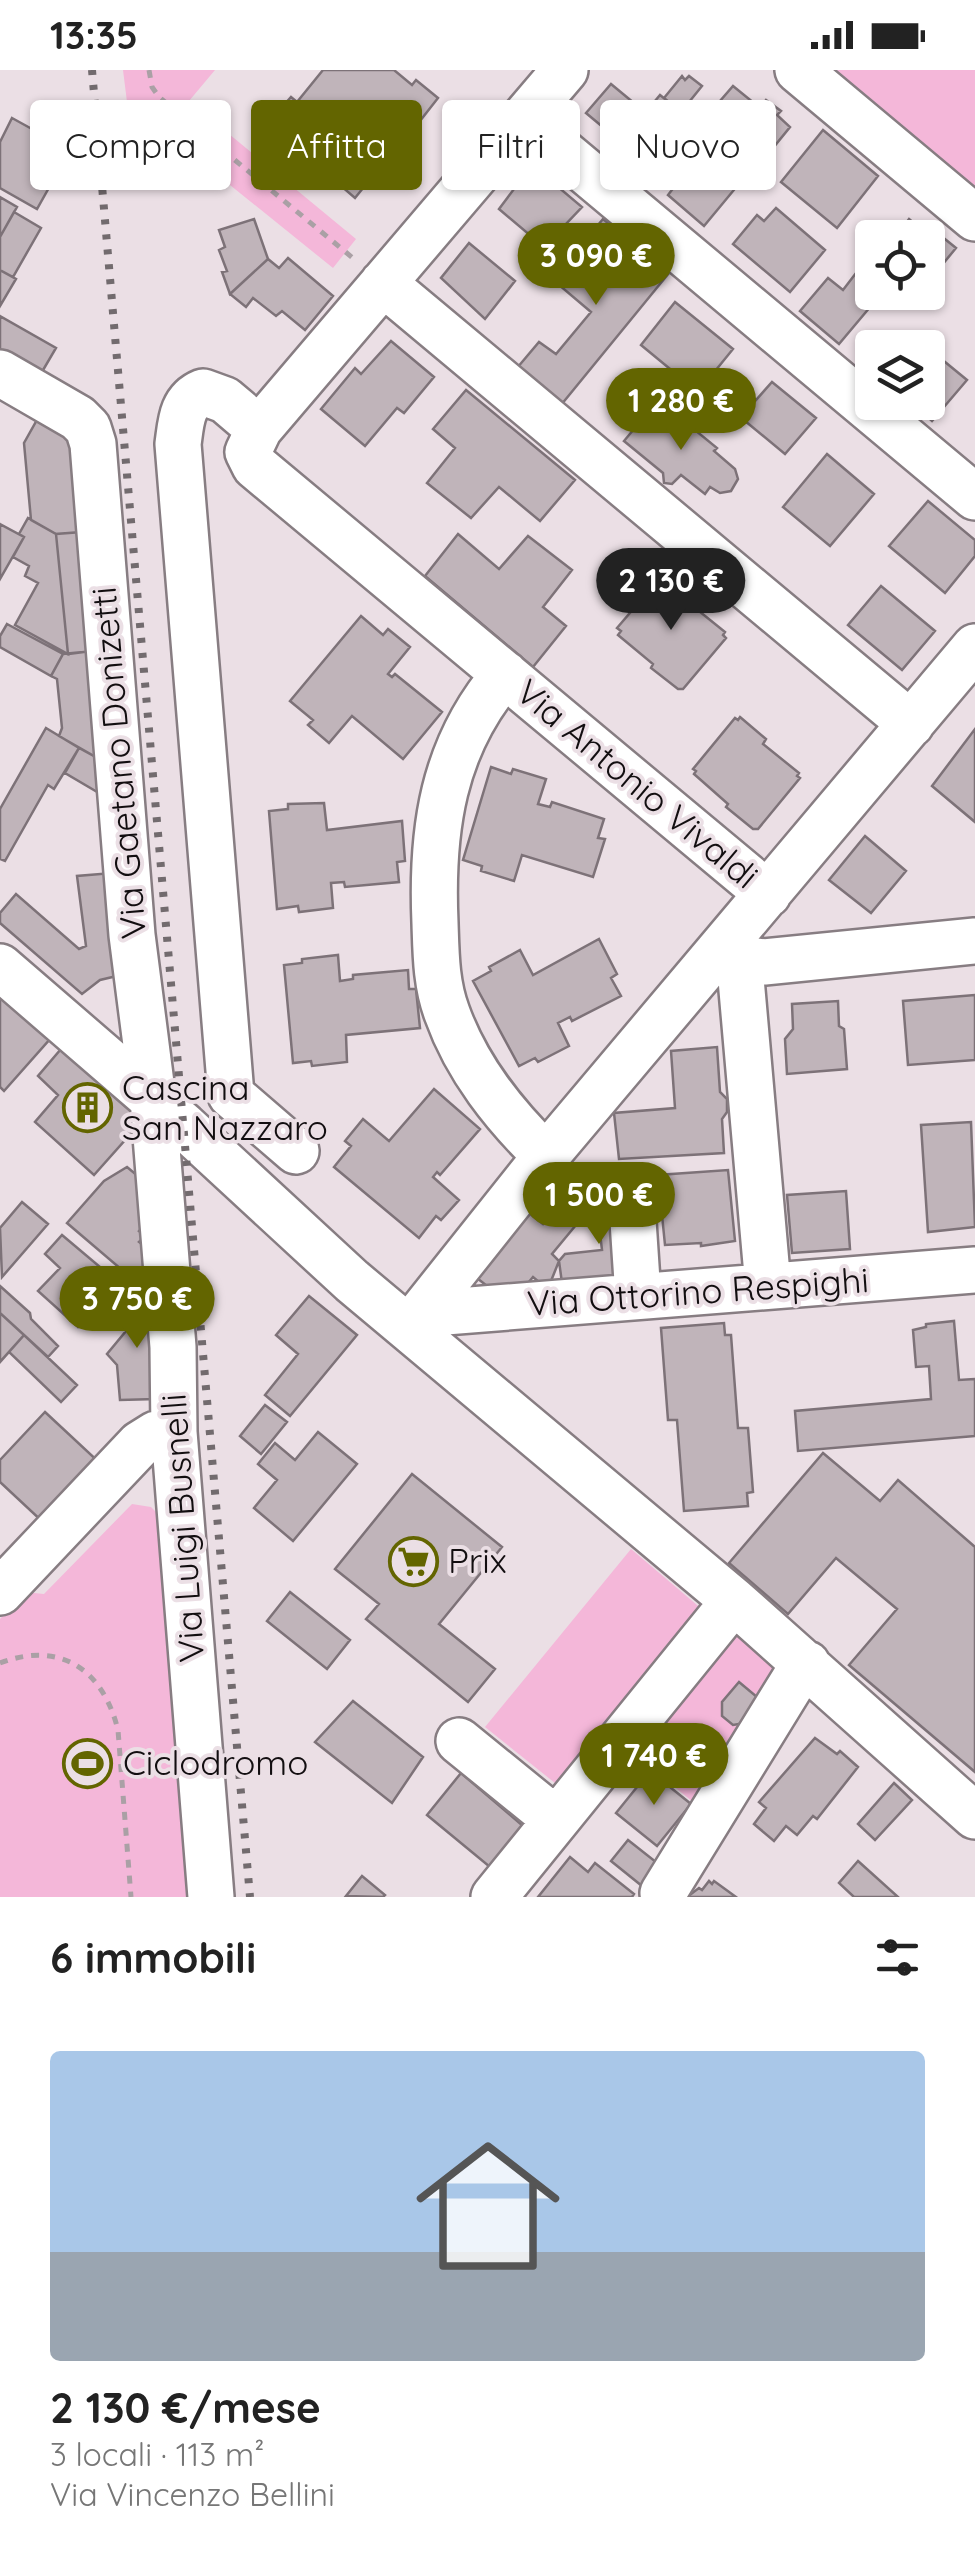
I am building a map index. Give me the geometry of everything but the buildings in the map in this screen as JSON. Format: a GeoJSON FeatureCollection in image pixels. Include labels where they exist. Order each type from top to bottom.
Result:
{"type":"FeatureCollection","features":[{"type":"Feature","properties":{"kind":"street"},"geometry":{"type":"LineString","coordinates":[[540,100],[565,70]]}},
{"type":"Feature","properties":{"kind":"street"},"geometry":{"type":"LineString","coordinates":[[798,70],[975,218]]}},
{"type":"Feature","properties":{"kind":"street"},"geometry":{"type":"LineString","coordinates":[[580,166],[975,497]]}},
{"type":"Feature","properties":{"kind":"street"},"geometry":{"type":"LineString","coordinates":[[296,1152],[231,1095],[178,444],[185,406],[203,392],[225,400],[260,430],[463,190]]}},
{"type":"Feature","properties":{"kind":"street"},"geometry":{"type":"LineString","coordinates":[[383,284],[910,724]]}},
{"type":"Feature","properties":{"kind":"street","name":"Via Gaetano Donizetti"},"geometry":{"type":"LineString","coordinates":[[0,372],[60,406],[88,428],[93,444],[132,935],[153,1099]]}},
{"type":"Feature","properties":{"kind":"street","name":"Via Antonio Vivaldi"},"geometry":{"type":"LineString","coordinates":[[260,430],[249,444],[248,452],[255,466],[768,894]]}},
{"type":"Feature","properties":{"kind":"street"},"geometry":{"type":"LineString","coordinates":[[414,1321],[546,1156],[733,950],[768,894],[975,647]]}},
{"type":"Feature","properties":{"kind":"street","name":"Via Antonio Vivaldi"},"geometry":{"type":"LineString","coordinates":[[504,674],[459,745],[440,805],[432,871],[438,985],[448,1017],[486,1087],[514,1125],[546,1156]]}},
{"type":"Feature","properties":{"kind":"street"},"geometry":{"type":"LineString","coordinates":[[733,950],[764,962],[975,942]]}},
{"type":"Feature","properties":{"kind":"street"},"geometry":{"type":"LineString","coordinates":[[733,950],[768,1286]]}},
{"type":"Feature","properties":{"kind":"street"},"geometry":{"type":"LineString","coordinates":[[0,967],[153,1099],[320,1252],[414,1321],[975,1816]]}},
{"type":"Feature","properties":{"kind":"street","name":"Via Luigi Busnelli"},"geometry":{"type":"LineString","coordinates":[[153,1099],[172,1347],[174,1432],[211,1897]]}},
{"type":"Feature","properties":{"kind":"street"},"geometry":{"type":"LineString","coordinates":[[633,1221],[638,1296]]}},
{"type":"Feature","properties":{"kind":"street","name":"Via Ottorino Respighi"},"geometry":{"type":"LineString","coordinates":[[414,1321],[638,1296],[975,1270]]}},
{"type":"Feature","properties":{"kind":"street"},"geometry":{"type":"LineString","coordinates":[[0,1592],[140,1444],[156,1434],[174,1432]]}},
{"type":"Feature","properties":{"kind":"street"},"geometry":{"type":"LineString","coordinates":[[494,1897],[734,1601]]}},
{"type":"Feature","properties":{"kind":"street"},"geometry":{"type":"LineString","coordinates":[[663,1893],[807,1664]]}},
{"type":"Feature","properties":{"kind":"street"},"geometry":{"type":"LineString","coordinates":[[459,1741],[555,1818]]}},
{"type":"Feature","properties":{"kind":"path"},"geometry":{"type":"LineString","coordinates":[[149,70],[152,87],[159,97],[383,284]]}},
{"type":"Feature","properties":{"kind":"path"},"geometry":{"type":"LineString","coordinates":[[0,1663],[20,1656],[55,1657],[86,1671],[102,1690],[118,1730],[131,1897]]}},
{"type":"Feature","properties":{"kind":"shaded area"},"geometry":{"type":"Polygon","coordinates":[[[123,70],[215,70],[190,100],[127,100],[123,70]]]}},
{"type":"Feature","properties":{"kind":"shaded area"},"geometry":{"type":"Polygon","coordinates":[[[813,70],[975,70],[975,204],[813,70]]]}},
{"type":"Feature","properties":{"kind":"shaded area"},"geometry":{"type":"Polygon","coordinates":[[[231,136],[251,152],[251,190],[297,190],[356,239],[333,268],[231,186],[231,136]]]}},
{"type":"Feature","properties":{"kind":"shaded area","name":"Ciclodromo"},"geometry":{"type":"Polygon","coordinates":[[[132,1504],[151,1507],[162,1518],[197,1897],[0,1897],[0,1619],[24,1592],[44,1594],[132,1504]]]}},
{"type":"Feature","properties":{"kind":"shaded area"},"geometry":{"type":"Polygon","coordinates":[[[631,1549],[704,1611],[560,1787],[485,1727],[631,1549]]]}},
{"type":"Feature","properties":{"kind":"shaded area"},"geometry":{"type":"Polygon","coordinates":[[[737,1632],[785,1665],[698,1806],[635,1755],[737,1632]]]}},
{"type":"Feature","properties":{"kind":"railway"},"geometry":{"type":"LineString","coordinates":[[92,70],[250,1897]]}},
{"type":"Feature","properties":{"kind":"place","name":"Cascina San Nazzaro"},"geometry":{"type":"Point","coordinates":[87,1108]}},
{"type":"Feature","properties":{"kind":"place","name":"Prix"},"geometry":{"type":"Point","coordinates":[413,1561]}},
{"type":"Feature","properties":{"kind":"place","name":"Ciclodromo"},"geometry":{"type":"Point","coordinates":[88,1763]}}]}
